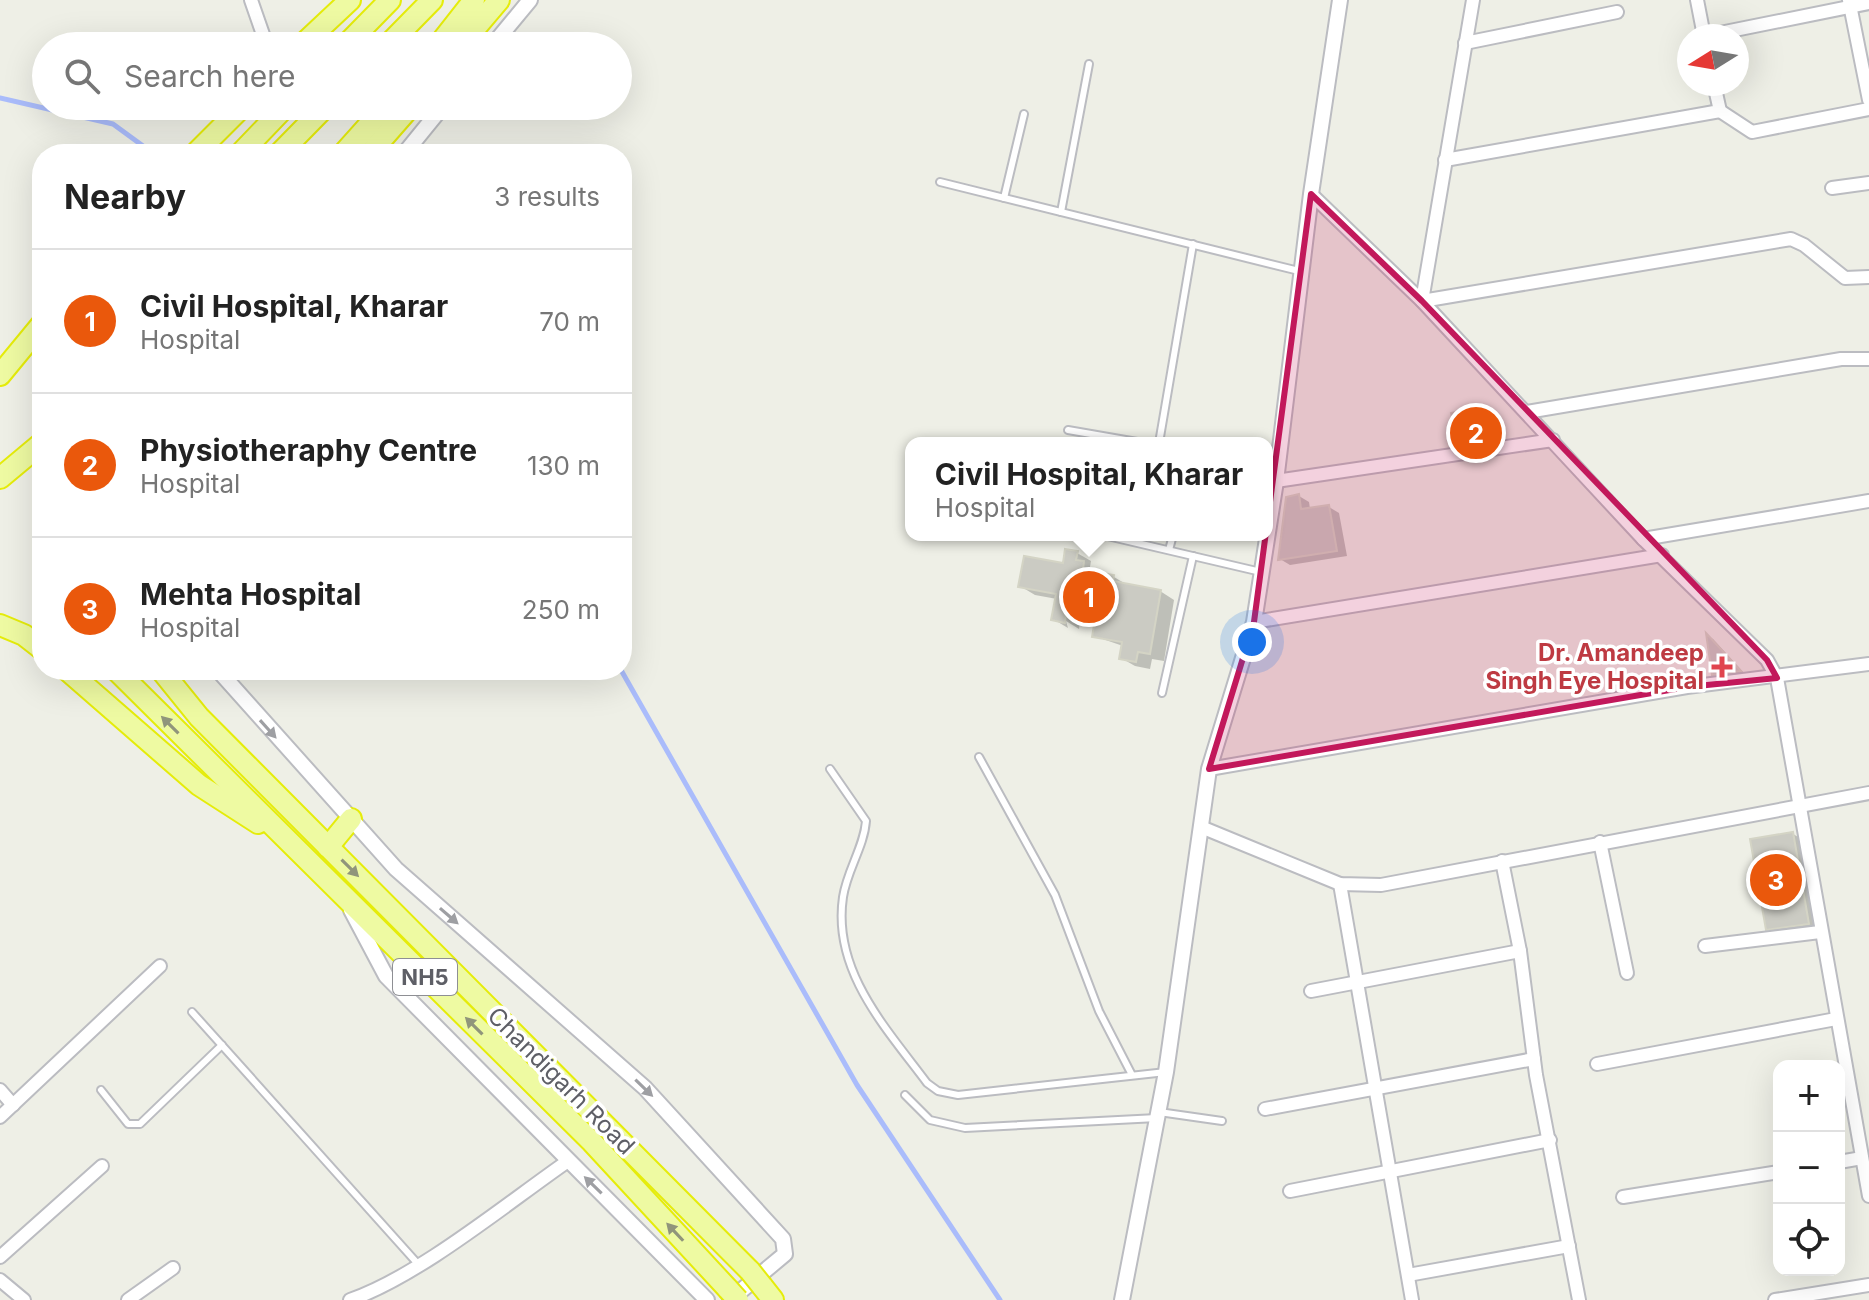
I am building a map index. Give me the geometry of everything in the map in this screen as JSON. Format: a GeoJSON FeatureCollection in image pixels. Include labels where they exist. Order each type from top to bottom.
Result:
{"type":"FeatureCollection","features":[{"type":"Feature","properties":{"kind":"highway"},"geometry":{"type":"LineString","coordinates":[[316,32],[350,0]]}},
{"type":"Feature","properties":{"kind":"highway"},"geometry":{"type":"LineString","coordinates":[[359,32],[390,0]]}},
{"type":"Feature","properties":{"kind":"highway"},"geometry":{"type":"LineString","coordinates":[[401,32],[432,0]]}},
{"type":"Feature","properties":{"kind":"highway"},"geometry":{"type":"LineString","coordinates":[[449,32],[474,0]]}},
{"type":"Feature","properties":{"kind":"highway"},"geometry":{"type":"LineString","coordinates":[[472,32],[499,0]]}},
{"type":"Feature","properties":{"kind":"highway"},"geometry":{"type":"LineString","coordinates":[[205,144],[229,120]]}},
{"type":"Feature","properties":{"kind":"highway"},"geometry":{"type":"LineString","coordinates":[[250,144],[273,120]]}},
{"type":"Feature","properties":{"kind":"highway"},"geometry":{"type":"LineString","coordinates":[[289,144],[312,120]]}},
{"type":"Feature","properties":{"kind":"highway"},"geometry":{"type":"LineString","coordinates":[[352,144],[373,120]]}},
{"type":"Feature","properties":{"kind":"highway"},"geometry":{"type":"LineString","coordinates":[[378,144],[399,120]]}},
{"type":"Feature","properties":{"kind":"highway"},"geometry":{"type":"LineString","coordinates":[[0,375],[32,336]]}},
{"type":"Feature","properties":{"kind":"highway"},"geometry":{"type":"LineString","coordinates":[[7,473],[32,452]]}},
{"type":"Feature","properties":{"kind":"highway"},"geometry":{"type":"LineString","coordinates":[[0,625],[32,641]]}},
{"type":"Feature","properties":{"kind":"highway"},"geometry":{"type":"LineString","coordinates":[[78,680],[199,785],[247,818],[279,834]]}},
{"type":"Feature","properties":{"kind":"highway","name":"NH5"},"geometry":{"type":"LineString","coordinates":[[126,680],[592,1142],[732,1296]]}},
{"type":"Feature","properties":{"kind":"highway","name":"Chandigarh Road"},"geometry":{"type":"LineString","coordinates":[[169,680],[199,717],[762,1286]]}},
{"type":"Feature","properties":{"kind":"highway"},"geometry":{"type":"LineString","coordinates":[[328,847],[351,819]]}},
{"type":"Feature","properties":{"kind":"street"},"geometry":{"type":"LineString","coordinates":[[251,0],[262,32]]}},
{"type":"Feature","properties":{"kind":"street"},"geometry":{"type":"LineString","coordinates":[[504,32],[530,0]]}},
{"type":"Feature","properties":{"kind":"street"},"geometry":{"type":"LineString","coordinates":[[1273,499],[1311,194],[1340,0]]}},
{"type":"Feature","properties":{"kind":"street"},"geometry":{"type":"LineString","coordinates":[[1422,301],[1473,0]]}},
{"type":"Feature","properties":{"kind":"street"},"geometry":{"type":"LineString","coordinates":[[1697,0],[1702,24]]}},
{"type":"Feature","properties":{"kind":"street"},"geometry":{"type":"LineString","coordinates":[[1749,26],[1849,3],[1869,3]]}},
{"type":"Feature","properties":{"kind":"street"},"geometry":{"type":"LineString","coordinates":[[1849,3],[1869,100]]}},
{"type":"Feature","properties":{"kind":"street"},"geometry":{"type":"LineString","coordinates":[[1465,43],[1617,12]]}},
{"type":"Feature","properties":{"kind":"street"},"geometry":{"type":"LineString","coordinates":[[1717,96],[1720,111]]}},
{"type":"Feature","properties":{"kind":"street"},"geometry":{"type":"LineString","coordinates":[[1445,160],[1720,111],[1752,132],[1869,109]]}},
{"type":"Feature","properties":{"kind":"street"},"geometry":{"type":"LineString","coordinates":[[412,144],[432,120]]}},
{"type":"Feature","properties":{"kind":"street"},"geometry":{"type":"LineString","coordinates":[[1832,188],[1869,183]]}},
{"type":"Feature","properties":{"kind":"street"},"geometry":{"type":"LineString","coordinates":[[1311,194],[1422,301],[1643,539],[1767,660],[1777,678],[1797,806],[1869,1196]]}},
{"type":"Feature","properties":{"kind":"street"},"geometry":{"type":"LineString","coordinates":[[1422,301],[1791,239],[1804,245],[1845,278],[1869,277]]}},
{"type":"Feature","properties":{"kind":"street"},"geometry":{"type":"LineString","coordinates":[[1527,412],[1841,359],[1869,359]]}},
{"type":"Feature","properties":{"kind":"street"},"geometry":{"type":"LineString","coordinates":[[1276,481],[1553,440]]}},
{"type":"Feature","properties":{"kind":"street"},"geometry":{"type":"LineString","coordinates":[[1643,539],[1869,501]]}},
{"type":"Feature","properties":{"kind":"street"},"geometry":{"type":"LineString","coordinates":[[1122,1300],[1166,1072],[1209,769],[1254,622],[1266,541]]}},
{"type":"Feature","properties":{"kind":"street"},"geometry":{"type":"LineString","coordinates":[[1254,622],[1662,555]]}},
{"type":"Feature","properties":{"kind":"street"},"geometry":{"type":"LineString","coordinates":[[1209,769],[1687,687],[1869,664]]}},
{"type":"Feature","properties":{"kind":"street"},"geometry":{"type":"LineString","coordinates":[[227,680],[396,869],[645,1088],[783,1239],[785,1254],[732,1296]]}},
{"type":"Feature","properties":{"kind":"street"},"geometry":{"type":"LineString","coordinates":[[1201,827],[1340,884],[1381,885],[1869,793]]}},
{"type":"Feature","properties":{"kind":"street"},"geometry":{"type":"LineString","coordinates":[[1600,842],[1627,973]]}},
{"type":"Feature","properties":{"kind":"street"},"geometry":{"type":"LineString","coordinates":[[1502,861],[1520,951],[1534,1059],[1579,1300]]}},
{"type":"Feature","properties":{"kind":"street"},"geometry":{"type":"LineString","coordinates":[[1340,884],[1412,1300]]}},
{"type":"Feature","properties":{"kind":"street"},"geometry":{"type":"LineString","coordinates":[[344,899],[386,976],[568,1161],[660,1249],[707,1300]]}},
{"type":"Feature","properties":{"kind":"street"},"geometry":{"type":"LineString","coordinates":[[1705,946],[1820,932]]}},
{"type":"Feature","properties":{"kind":"street"},"geometry":{"type":"LineString","coordinates":[[1311,991],[1520,951]]}},
{"type":"Feature","properties":{"kind":"street"},"geometry":{"type":"LineString","coordinates":[[0,1117],[160,966]]}},
{"type":"Feature","properties":{"kind":"street"},"geometry":{"type":"LineString","coordinates":[[1597,1064],[1836,1019]]}},
{"type":"Feature","properties":{"kind":"street"},"geometry":{"type":"LineString","coordinates":[[1265,1109],[1534,1059]]}},
{"type":"Feature","properties":{"kind":"street"},"geometry":{"type":"LineString","coordinates":[[0,1090],[13,1105]]}},
{"type":"Feature","properties":{"kind":"street"},"geometry":{"type":"LineString","coordinates":[[1290,1191],[1550,1140]]}},
{"type":"Feature","properties":{"kind":"street"},"geometry":{"type":"LineString","coordinates":[[1845,1161],[1862,1158]]}},
{"type":"Feature","properties":{"kind":"street"},"geometry":{"type":"LineString","coordinates":[[350,1300],[386,1284],[418,1264],[568,1161]]}},
{"type":"Feature","properties":{"kind":"street"},"geometry":{"type":"LineString","coordinates":[[0,1257],[102,1166]]}},
{"type":"Feature","properties":{"kind":"street"},"geometry":{"type":"LineString","coordinates":[[1623,1197],[1773,1173]]}},
{"type":"Feature","properties":{"kind":"street"},"geometry":{"type":"LineString","coordinates":[[1408,1275],[1569,1246]]}},
{"type":"Feature","properties":{"kind":"street"},"geometry":{"type":"LineString","coordinates":[[128,1300],[173,1268]]}},
{"type":"Feature","properties":{"kind":"street"},"geometry":{"type":"LineString","coordinates":[[0,1280],[24,1300]]}},
{"type":"Feature","properties":{"kind":"street"},"geometry":{"type":"LineString","coordinates":[[1775,1300],[1869,1285]]}},
{"type":"Feature","properties":{"kind":"lane"},"geometry":{"type":"LineString","coordinates":[[1061,212],[1089,64]]}},
{"type":"Feature","properties":{"kind":"lane"},"geometry":{"type":"LineString","coordinates":[[1004,198],[1024,114]]}},
{"type":"Feature","properties":{"kind":"lane"},"geometry":{"type":"LineString","coordinates":[[940,182],[1303,272]]}},
{"type":"Feature","properties":{"kind":"lane"},"geometry":{"type":"LineString","coordinates":[[1160,437],[1193,244]]}},
{"type":"Feature","properties":{"kind":"lane"},"geometry":{"type":"LineString","coordinates":[[1068,430],[1108,437]]}},
{"type":"Feature","properties":{"kind":"lane"},"geometry":{"type":"LineString","coordinates":[[1128,541],[1261,572]]}},
{"type":"Feature","properties":{"kind":"lane"},"geometry":{"type":"LineString","coordinates":[[1169,550],[1171,541]]}},
{"type":"Feature","properties":{"kind":"lane"},"geometry":{"type":"LineString","coordinates":[[1162,693],[1193,556]]}},
{"type":"Feature","properties":{"kind":"lane"},"geometry":{"type":"LineString","coordinates":[[979,757],[1055,895],[1099,1011],[1132,1075]]}},
{"type":"Feature","properties":{"kind":"lane"},"geometry":{"type":"LineString","coordinates":[[830,769],[866,821],[842,901],[848,960],[867,1001],[927,1083],[938,1091],[958,1095],[1166,1072]]}},
{"type":"Feature","properties":{"kind":"lane"},"geometry":{"type":"LineString","coordinates":[[192,1012],[418,1264]]}},
{"type":"Feature","properties":{"kind":"lane"},"geometry":{"type":"LineString","coordinates":[[101,1090],[128,1124],[140,1124],[222,1045]]}},
{"type":"Feature","properties":{"kind":"lane"},"geometry":{"type":"LineString","coordinates":[[905,1095],[930,1120],[949,1127],[1158,1115],[1222,1121]]}},
{"type":"Feature","properties":{"kind":"highlighted area"},"geometry":{"type":"Polygon","coordinates":[[[1311,194],[1422,301],[1767,660],[1777,678],[1687,687],[1209,769],[1254,622],[1311,194]]]}},
{"type":"Feature","properties":{"kind":"building"},"geometry":{"type":"Polygon","coordinates":[[[1483,406],[1490,439],[1458,445],[1451,413],[1483,406]]]}},
{"type":"Feature","properties":{"kind":"building"},"geometry":{"type":"Polygon","coordinates":[[[1299,494],[1301,509],[1329,505],[1337,551],[1278,560],[1286,497],[1299,494]]]}},
{"type":"Feature","properties":{"kind":"building"},"geometry":{"type":"Polygon","coordinates":[[[1065,549],[1078,551],[1076,560],[1084,561],[1083,570],[1114,575],[1113,581],[1161,590],[1150,654],[1138,652],[1136,662],[1119,659],[1122,642],[1092,637],[1095,619],[1066,614],[1065,623],[1051,620],[1056,594],[1018,587],[1024,556],[1063,563],[1065,549]]]}},
{"type":"Feature","properties":{"kind":"building"},"geometry":{"type":"Polygon","coordinates":[[[1706,633],[1741,671],[1712,675],[1706,633]]]}},
{"type":"Feature","properties":{"kind":"building"},"geometry":{"type":"Polygon","coordinates":[[[1793,832],[1809,924],[1766,930],[1750,839],[1793,832]]]}},
{"type":"Feature","properties":{"kind":"waterway"},"geometry":{"type":"LineString","coordinates":[[0,98],[32,105]]}},
{"type":"Feature","properties":{"kind":"waterway"},"geometry":{"type":"LineString","coordinates":[[96,120],[113,124],[140,144]]}},
{"type":"Feature","properties":{"kind":"waterway"},"geometry":{"type":"LineString","coordinates":[[627,680],[857,1085],[1000,1300]]}},
{"type":"Feature","properties":{"kind":"place","name":"Physiotheraphy Centre"},"geometry":{"type":"Point","coordinates":[1476,433]}},
{"type":"Feature","properties":{"kind":"place","name":"Civil Hospital, Kharar"},"geometry":{"type":"Point","coordinates":[1089,597]}},
{"type":"Feature","properties":{"kind":"place","name":"Dr. Amandeep Singh Eye Hospital"},"geometry":{"type":"Point","coordinates":[1722,667]}},
{"type":"Feature","properties":{"kind":"place","name":"Mehta Hospital"},"geometry":{"type":"Point","coordinates":[1776,880]}}]}
